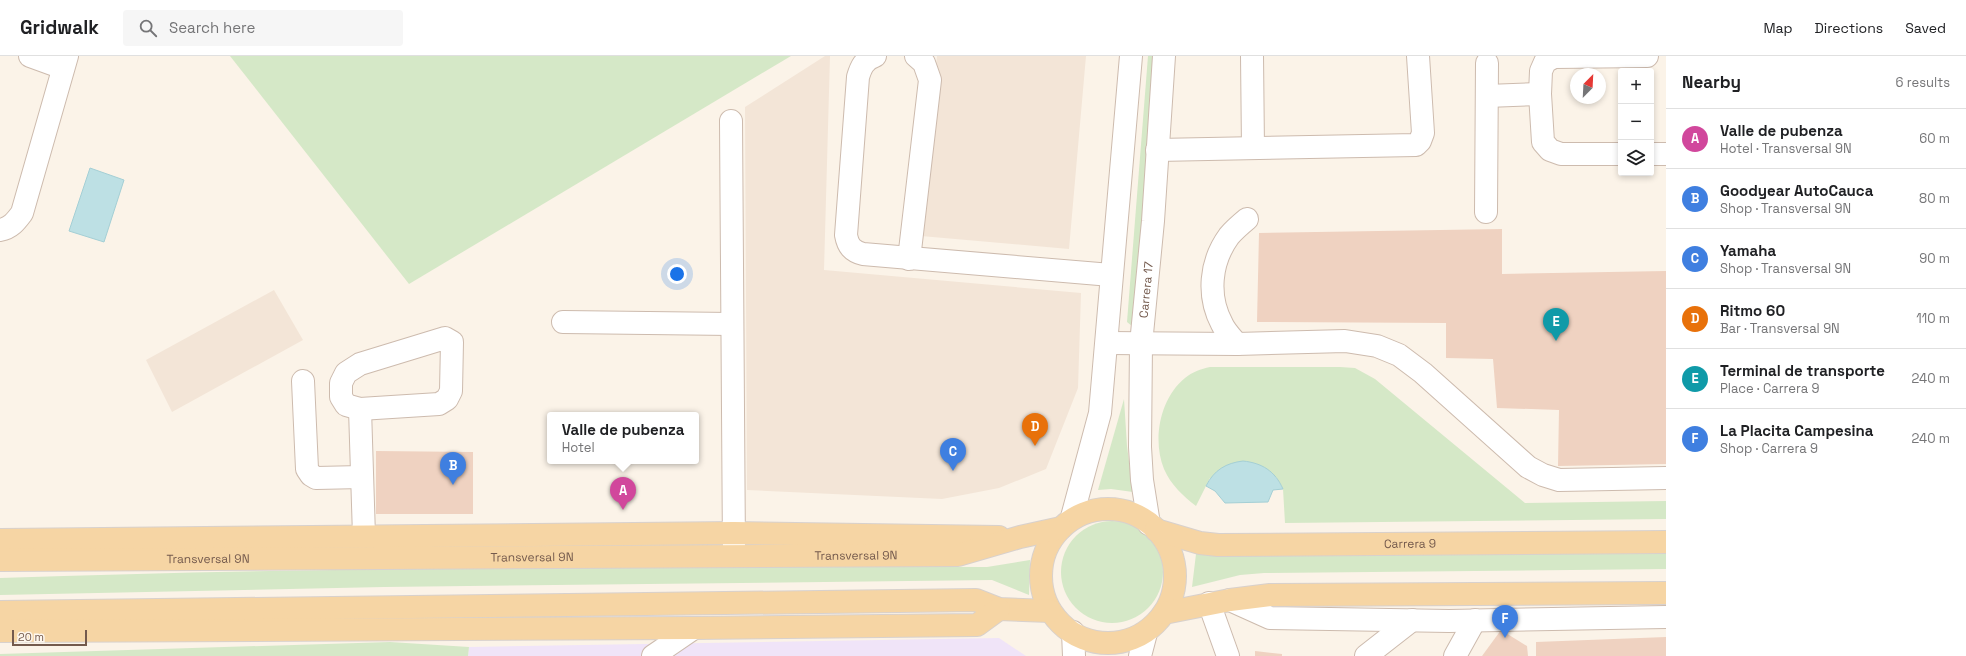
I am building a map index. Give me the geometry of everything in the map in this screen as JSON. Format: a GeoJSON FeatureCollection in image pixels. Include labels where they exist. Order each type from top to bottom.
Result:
{"type":"FeatureCollection","features":[{"type":"Feature","properties":{"kind":"main road"},"geometry":{"type":"LineString","coordinates":[[1114,509],[1128,512],[1152,527],[1166,545],[1173,561],[1174,579],[1172,597],[1164,613],[1156,624],[1146,633],[1124,643],[1100,645],[1073,632],[1060,623],[1050,611],[1045,600],[1041,585],[1041,569],[1045,554],[1052,540],[1066,523],[1086,511],[1114,509]]}},
{"type":"Feature","properties":{"kind":"main road","name":"Transversal 9N"},"geometry":{"type":"LineString","coordinates":[[0,560],[958,555],[1066,523]]}},
{"type":"Feature","properties":{"kind":"main road","name":"Carrera 9"},"geometry":{"type":"LineString","coordinates":[[1152,527],[1200,543],[1218,545],[1666,542]]}},
{"type":"Feature","properties":{"kind":"main road"},"geometry":{"type":"LineString","coordinates":[[0,540],[734,533],[1020,537]]}},
{"type":"Feature","properties":{"kind":"main road"},"geometry":{"type":"LineString","coordinates":[[1164,613],[1209,603],[1270,595],[1666,593]]}},
{"type":"Feature","properties":{"kind":"main road"},"geometry":{"type":"LineString","coordinates":[[0,612],[968,600],[976,600],[999,609],[1050,611]]}},
{"type":"Feature","properties":{"kind":"main road"},"geometry":{"type":"LineString","coordinates":[[0,631],[694,628],[978,625],[999,609]]}},
{"type":"Feature","properties":{"kind":"street"},"geometry":{"type":"LineString","coordinates":[[0,230],[6,229],[14,224],[22,213],[65,62],[30,56]]}},
{"type":"Feature","properties":{"kind":"street"},"geometry":{"type":"LineString","coordinates":[[875,56],[866,61],[861,67],[858,77],[846,235],[850,248],[856,252],[909,259],[1112,275]]}},
{"type":"Feature","properties":{"kind":"street"},"geometry":{"type":"LineString","coordinates":[[909,259],[930,80],[924,63],[916,56]]}},
{"type":"Feature","properties":{"kind":"street"},"geometry":{"type":"LineString","coordinates":[[1066,523],[1100,413],[1132,56]]}},
{"type":"Feature","properties":{"kind":"street","name":"Carrera 17"},"geometry":{"type":"LineString","coordinates":[[1152,527],[1142,480],[1140,447],[1141,344],[1164,56]]}},
{"type":"Feature","properties":{"kind":"street"},"geometry":{"type":"LineString","coordinates":[[1252,56],[1253,148]]}},
{"type":"Feature","properties":{"kind":"street"},"geometry":{"type":"LineString","coordinates":[[1157,150],[1416,145],[1420,141],[1423,133],[1418,56]]}},
{"type":"Feature","properties":{"kind":"street"},"geometry":{"type":"LineString","coordinates":[[1618,154],[1561,154],[1550,150],[1543,142],[1540,94],[1541,71],[1545,62],[1554,57],[1647,56],[1648,68]]}},
{"type":"Feature","properties":{"kind":"street"},"geometry":{"type":"LineString","coordinates":[[1486,212],[1487,63]]}},
{"type":"Feature","properties":{"kind":"street"},"geometry":{"type":"LineString","coordinates":[[1487,96],[1540,94]]}},
{"type":"Feature","properties":{"kind":"street"},"geometry":{"type":"LineString","coordinates":[[731,121],[734,556]]}},
{"type":"Feature","properties":{"kind":"street"},"geometry":{"type":"LineString","coordinates":[[1654,154],[1666,154]]}},
{"type":"Feature","properties":{"kind":"street"},"geometry":{"type":"LineString","coordinates":[[1237,344],[1222,325],[1215,309],[1212,279],[1218,256],[1229,235],[1247,219]]}},
{"type":"Feature","properties":{"kind":"street"},"geometry":{"type":"LineString","coordinates":[[563,322],[732,324]]}},
{"type":"Feature","properties":{"kind":"street"},"geometry":{"type":"LineString","coordinates":[[445,338],[452,342],[451,391],[447,399],[439,404],[360,409],[346,405],[341,398],[341,383],[346,373],[360,364],[445,338]]}},
{"type":"Feature","properties":{"kind":"street"},"geometry":{"type":"LineString","coordinates":[[1107,342],[1141,344],[1237,344],[1345,341],[1378,346],[1399,355],[1423,373],[1528,467],[1543,475],[1559,480],[1574,481],[1666,478]]}},
{"type":"Feature","properties":{"kind":"street"},"geometry":{"type":"LineString","coordinates":[[303,381],[308,469],[310,475],[316,478],[362,476]]}},
{"type":"Feature","properties":{"kind":"street"},"geometry":{"type":"LineString","coordinates":[[360,409],[364,536]]}},
{"type":"Feature","properties":{"kind":"street"},"geometry":{"type":"LineString","coordinates":[[1230,600],[1270,618],[1449,621],[1666,618]]}},
{"type":"Feature","properties":{"kind":"street"},"geometry":{"type":"LineString","coordinates":[[1209,603],[1228,656]]}},
{"type":"Feature","properties":{"kind":"street"},"geometry":{"type":"LineString","coordinates":[[1366,656],[1412,620]]}},
{"type":"Feature","properties":{"kind":"street"},"geometry":{"type":"LineString","coordinates":[[1455,656],[1475,620]]}},
{"type":"Feature","properties":{"kind":"street"},"geometry":{"type":"LineString","coordinates":[[653,656],[694,628]]}},
{"type":"Feature","properties":{"kind":"street"},"geometry":{"type":"LineString","coordinates":[[1073,632],[1074,656]]}},
{"type":"Feature","properties":{"kind":"street"},"geometry":{"type":"LineString","coordinates":[[1140,656],[1146,633]]}},
{"type":"Feature","properties":{"kind":"shaded area"},"geometry":{"type":"Polygon","coordinates":[[[825,56],[830,56],[824,270],[1081,293],[1078,388],[1046,469],[999,488],[942,499],[747,490],[745,107],[825,56]]]}},
{"type":"Feature","properties":{"kind":"shaded area"},"geometry":{"type":"Polygon","coordinates":[[[937,56],[1086,56],[1069,249],[921,236],[937,56]]]}},
{"type":"Feature","properties":{"kind":"shaded area"},"geometry":{"type":"Polygon","coordinates":[[[274,290],[303,340],[172,412],[146,360],[274,290]]]}},
{"type":"Feature","properties":{"kind":"shaded area"},"geometry":{"type":"Polygon","coordinates":[[[999,638],[1026,656],[468,656],[469,647],[999,638]]]}},
{"type":"Feature","properties":{"kind":"green space"},"geometry":{"type":"Polygon","coordinates":[[[230,56],[791,56],[409,284],[230,56]]]}},
{"type":"Feature","properties":{"kind":"green space"},"geometry":{"type":"Polygon","coordinates":[[[1148,56],[1156,56],[1132,326],[1127,322],[1148,56]]]}},
{"type":"Feature","properties":{"kind":"green space"},"geometry":{"type":"Polygon","coordinates":[[[1210,367],[1355,368],[1375,379],[1525,503],[1666,501],[1666,519],[1285,523],[1283,489],[1276,477],[1210,478],[1196,506],[1178,490],[1167,475],[1160,458],[1159,433],[1164,408],[1176,386],[1191,374],[1210,367]]]}},
{"type":"Feature","properties":{"kind":"green space"},"geometry":{"type":"Polygon","coordinates":[[[1124,399],[1127,446],[1133,492],[1111,489],[1098,490],[1124,399]]]}},
{"type":"Feature","properties":{"kind":"green space"},"geometry":{"type":"Polygon","coordinates":[[[1112,521],[1122,522],[1141,529],[1155,543],[1162,562],[1162,582],[1155,601],[1141,615],[1122,622],[1112,623],[1102,622],[1083,615],[1069,601],[1062,582],[1061,572],[1062,562],[1069,543],[1083,529],[1102,522],[1112,521]]]}},
{"type":"Feature","properties":{"kind":"green space"},"geometry":{"type":"Polygon","coordinates":[[[1666,550],[1666,569],[1264,573],[1240,575],[1192,587],[1196,554],[1666,550]]]}},
{"type":"Feature","properties":{"kind":"green space"},"geometry":{"type":"Polygon","coordinates":[[[1030,560],[1029,595],[992,580],[384,587],[0,595],[0,578],[370,569],[987,567],[1030,560]]]}},
{"type":"Feature","properties":{"kind":"green space"},"geometry":{"type":"Polygon","coordinates":[[[390,642],[469,647],[468,656],[0,656],[0,654],[390,642]]]}},
{"type":"Feature","properties":{"kind":"water"},"geometry":{"type":"Polygon","coordinates":[[[90,168],[124,180],[104,242],[69,231],[90,168]]]}},
{"type":"Feature","properties":{"kind":"water"},"geometry":{"type":"Polygon","coordinates":[[[1243,461],[1262,466],[1267,469],[1276,477],[1283,489],[1273,490],[1268,502],[1225,503],[1215,491],[1206,486],[1209,480],[1221,468],[1243,461]]]}},
{"type":"Feature","properties":{"kind":"building"},"geometry":{"type":"Polygon","coordinates":[[[1502,229],[1502,274],[1666,271],[1666,464],[1558,466],[1559,410],[1497,408],[1493,359],[1446,358],[1446,323],[1257,322],[1259,233],[1502,229]]]}},
{"type":"Feature","properties":{"kind":"building"},"geometry":{"type":"Polygon","coordinates":[[[376,451],[473,452],[473,514],[376,514],[376,451]]]}},
{"type":"Feature","properties":{"kind":"building"},"geometry":{"type":"Polygon","coordinates":[[[1501,630],[1527,646],[1528,656],[1482,656],[1501,630]]]}},
{"type":"Feature","properties":{"kind":"building"},"geometry":{"type":"Polygon","coordinates":[[[1666,637],[1666,656],[1536,656],[1536,642],[1666,637]]]}},
{"type":"Feature","properties":{"kind":"building"},"geometry":{"type":"Polygon","coordinates":[[[1255,651],[1282,654],[1282,656],[1255,656],[1255,651]]]}},
{"type":"Feature","properties":{"kind":"place","name":"Terminal de transporte"},"geometry":{"type":"Point","coordinates":[1556,341]}},
{"type":"Feature","properties":{"kind":"place","name":"Ritmo 60"},"geometry":{"type":"Point","coordinates":[1035,446]}},
{"type":"Feature","properties":{"kind":"place","name":"Yamaha"},"geometry":{"type":"Point","coordinates":[953,471]}},
{"type":"Feature","properties":{"kind":"place","name":"Goodyear AutoCauca"},"geometry":{"type":"Point","coordinates":[453,485]}},
{"type":"Feature","properties":{"kind":"place","name":"Valle de pubenza"},"geometry":{"type":"Point","coordinates":[623,510]}},
{"type":"Feature","properties":{"kind":"place","name":"La Placita Campesina"},"geometry":{"type":"Point","coordinates":[1505,638]}}]}
